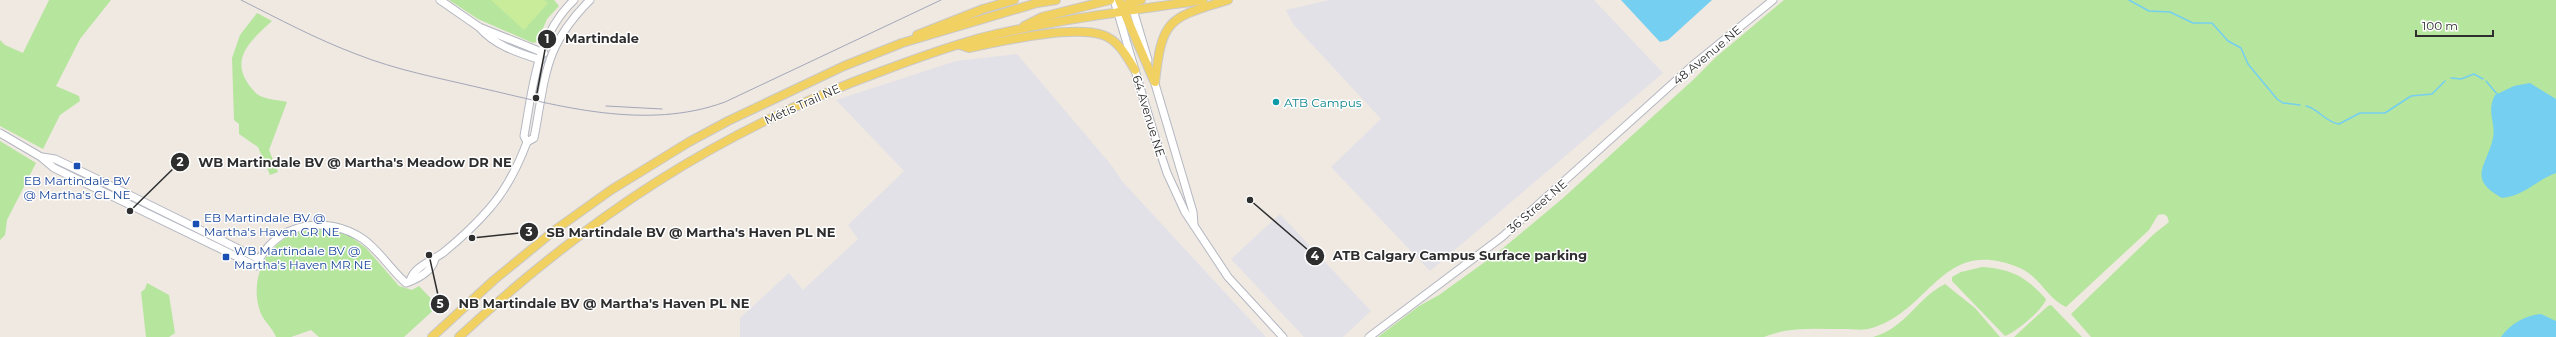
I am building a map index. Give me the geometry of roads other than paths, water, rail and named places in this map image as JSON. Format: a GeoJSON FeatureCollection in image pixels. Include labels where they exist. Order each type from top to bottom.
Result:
{"type":"FeatureCollection","features":[{"type":"Feature","properties":{"kind":"main road"},"geometry":{"type":"LineString","coordinates":[[902,43],[927,30],[1014,0]]}},
{"type":"Feature","properties":{"kind":"main road","name":"Métis Trail NE"},"geometry":{"type":"LineString","coordinates":[[432,337],[534,246],[650,165],[728,121],[844,66],[902,43],[1037,3],[1056,0]]}},
{"type":"Feature","properties":{"kind":"main road"},"geometry":{"type":"LineString","coordinates":[[1016,30],[1042,17],[1110,0]]}},
{"type":"Feature","properties":{"kind":"main road"},"geometry":{"type":"LineString","coordinates":[[1141,0],[1126,5],[1155,82]]}},
{"type":"Feature","properties":{"kind":"main road","name":"Métis Trail NE"},"geometry":{"type":"LineString","coordinates":[[459,337],[504,295],[574,239],[645,188],[742,131],[821,95],[916,58],[1016,30],[1126,5],[1203,0]]}},
{"type":"Feature","properties":{"kind":"main road"},"geometry":{"type":"LineString","coordinates":[[1155,82],[1158,55],[1165,31],[1171,24],[1189,12],[1228,0]]}},
{"type":"Feature","properties":{"kind":"main road"},"geometry":{"type":"LineString","coordinates":[[959,45],[969,48],[1038,35],[1085,32],[1102,35],[1113,41],[1121,48],[1135,70]]}},
{"type":"Feature","properties":{"kind":"street"},"geometry":{"type":"LineString","coordinates":[[440,0],[479,27],[549,59]]}},
{"type":"Feature","properties":{"kind":"street"},"geometry":{"type":"LineString","coordinates":[[527,142],[524,136],[539,55],[553,27],[574,0]]}},
{"type":"Feature","properties":{"kind":"street"},"geometry":{"type":"LineString","coordinates":[[0,133],[41,157],[55,159],[99,180],[257,262],[276,240],[293,227],[322,224],[346,228],[365,240],[406,283],[416,280],[434,264],[435,258],[490,209],[520,162],[527,142],[534,138],[549,59],[569,21],[590,0]]}},
{"type":"Feature","properties":{"kind":"street","name":"64 Avenue NE"},"geometry":{"type":"LineString","coordinates":[[1114,0],[1126,5],[1135,70],[1167,173],[1194,227],[1228,277],[1283,337]]}},
{"type":"Feature","properties":{"kind":"street","name":"48 Avenue NE"},"geometry":{"type":"LineString","coordinates":[[1643,112],[1692,66],[1772,0]]}},
{"type":"Feature","properties":{"kind":"street","name":"64 Avenue NE"},"geometry":{"type":"LineString","coordinates":[[1155,82],[1193,212],[1194,227]]}},
{"type":"Feature","properties":{"kind":"street","name":"36 Street NE"},"geometry":{"type":"LineString","coordinates":[[1369,337],[1424,293],[1502,237],[1643,112]]}},
{"type":"Feature","properties":{"kind":"water"},"geometry":{"type":"Polygon","coordinates":[[[1621,0],[1712,0],[1668,40],[1660,42],[1621,0]]]}},
{"type":"Feature","properties":{"kind":"water"},"geometry":{"type":"Polygon","coordinates":[[[2530,83],[2556,99],[2556,173],[2524,191],[2510,197],[2502,198],[2491,191],[2482,178],[2482,171],[2494,132],[2491,112],[2492,101],[2495,95],[2514,86],[2530,83]]]}},
{"type":"Feature","properties":{"kind":"water"},"geometry":{"type":"Polygon","coordinates":[[[2541,314],[2556,321],[2556,337],[2501,337],[2509,328],[2524,318],[2541,314]]]}},
{"type":"Feature","properties":{"kind":"waterway"},"geometry":{"type":"LineString","coordinates":[[2129,0],[2149,11],[2170,12],[2193,23],[2212,23],[2228,41],[2241,48],[2248,64],[2277,99],[2283,103],[2300,105]]}},
{"type":"Feature","properties":{"kind":"waterway"},"geometry":{"type":"LineString","coordinates":[[2451,78],[2461,79],[2474,74],[2483,79]]}},
{"type":"Feature","properties":{"kind":"waterway"},"geometry":{"type":"LineString","coordinates":[[2306,106],[2315,110],[2330,121],[2339,124],[2360,113],[2385,113],[2411,96],[2432,94],[2445,81]]}},
{"type":"Feature","properties":{"kind":"waterway"},"geometry":{"type":"LineString","coordinates":[[2486,81],[2497,94]]}},
{"type":"Feature","properties":{"kind":"tram line"},"geometry":{"type":"LineString","coordinates":[[241,0],[326,42],[386,65],[541,102],[603,113],[634,115],[665,115],[695,110],[725,102],[941,0]]}},
{"type":"Feature","properties":{"kind":"tram line"},"geometry":{"type":"LineString","coordinates":[[606,106],[662,109]]}},
{"type":"Feature","properties":{"kind":"place","name":"Martindale"},"geometry":{"type":"Point","coordinates":[536,98]}},
{"type":"Feature","properties":{"kind":"place","name":"ATB Campus"},"geometry":{"type":"Point","coordinates":[1276,102]}},
{"type":"Feature","properties":{"kind":"place","name":"EB Martindale BV @ Martha's CL NE"},"geometry":{"type":"Point","coordinates":[77,166]}},
{"type":"Feature","properties":{"kind":"place","name":"ATB Calgary Campus Surface parking"},"geometry":{"type":"Point","coordinates":[1250,200]}},
{"type":"Feature","properties":{"kind":"place","name":"WB Martindale BV @ Martha's Meadow DR NE"},"geometry":{"type":"Point","coordinates":[130,211]}},
{"type":"Feature","properties":{"kind":"place","name":"EB Martindale BV @ Martha's Haven GR NE"},"geometry":{"type":"Point","coordinates":[196,224]}},
{"type":"Feature","properties":{"kind":"place","name":"SB Martindale BV @ Martha's Haven PL NE"},"geometry":{"type":"Point","coordinates":[472,238]}},
{"type":"Feature","properties":{"kind":"place","name":"NB Martindale BV @ Martha's Haven PL NE"},"geometry":{"type":"Point","coordinates":[429,255]}},
{"type":"Feature","properties":{"kind":"place","name":"WB Martindale BV @ Martha's Haven MR NE"},"geometry":{"type":"Point","coordinates":[226,257]}}]}
